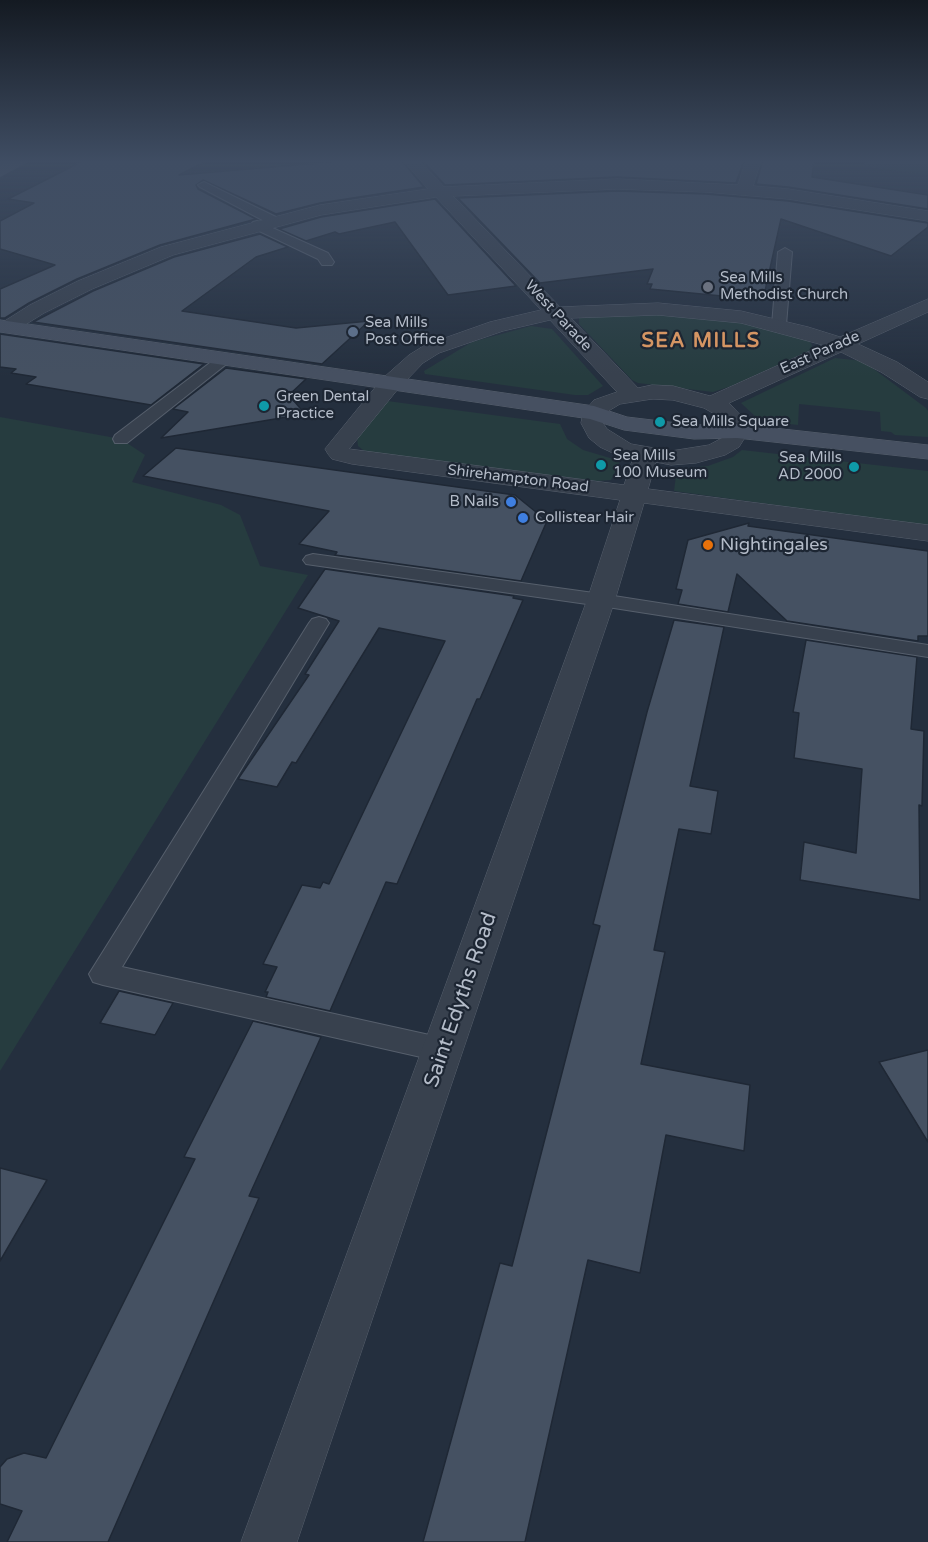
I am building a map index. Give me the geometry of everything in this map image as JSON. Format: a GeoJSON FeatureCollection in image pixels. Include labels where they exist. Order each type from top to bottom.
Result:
{"type":"FeatureCollection","features":[{"type":"Feature","properties":{"kind":"main road"},"geometry":{"type":"LineString","coordinates":[[4,327],[594,413],[624,423],[694,432],[737,431],[928,452]]}},
{"type":"Feature","properties":{"kind":"street"},"geometry":{"type":"LineString","coordinates":[[4,327],[124,268],[167,251],[234,232]]}},
{"type":"Feature","properties":{"kind":"street","name":"West Parade"},"geometry":{"type":"LineString","coordinates":[[478,232],[631,394]]}},
{"type":"Feature","properties":{"kind":"street","name":"East Parade"},"geometry":{"type":"LineString","coordinates":[[712,403],[928,305]]}},
{"type":"Feature","properties":{"kind":"street","name":"Shirehampton Road"},"geometry":{"type":"LineString","coordinates":[[928,392],[889,367],[840,344],[779,325],[741,317],[658,309],[556,313],[497,326],[432,349],[416,359],[390,384],[337,449],[340,454],[928,533]]}},
{"type":"Feature","properties":{"kind":"street"},"geometry":{"type":"LineString","coordinates":[[673,393],[712,403],[726,411],[735,421],[737,431],[730,442],[717,450],[706,453],[671,458],[625,450],[602,438],[592,423],[594,413],[602,405],[631,394],[673,393]]}},
{"type":"Feature","properties":{"kind":"street","name":"Saint Edyths Road"},"geometry":{"type":"LineString","coordinates":[[269,1542],[601,600],[646,455]]}},
{"type":"Feature","properties":{"kind":"lane"},"geometry":{"type":"LineString","coordinates":[[281,232],[323,256],[327,262]]}},
{"type":"Feature","properties":{"kind":"lane"},"geometry":{"type":"LineString","coordinates":[[779,325],[785,252]]}},
{"type":"Feature","properties":{"kind":"lane"},"geometry":{"type":"LineString","coordinates":[[121,439],[224,359]]}},
{"type":"Feature","properties":{"kind":"lane"},"geometry":{"type":"LineString","coordinates":[[313,560],[601,600],[928,651]]}},
{"type":"Feature","properties":{"kind":"lane"},"geometry":{"type":"LineString","coordinates":[[319,623],[103,974],[443,1050]]}},
{"type":"Feature","properties":{"kind":"green space"},"geometry":{"type":"Polygon","coordinates":[[[644,313],[723,319],[777,330],[809,340],[812,345],[811,350],[713,392],[638,383],[632,380],[579,324],[579,318],[644,313]]]}},
{"type":"Feature","properties":{"kind":"green space"},"geometry":{"type":"Polygon","coordinates":[[[531,326],[552,329],[603,386],[588,395],[575,395],[425,374],[424,371],[472,342],[531,326]]]}},
{"type":"Feature","properties":{"kind":"green space"},"geometry":{"type":"Polygon","coordinates":[[[835,358],[863,361],[926,408],[928,437],[895,435],[881,431],[880,412],[799,404],[798,425],[764,421],[741,403],[835,358]]]}},
{"type":"Feature","properties":{"kind":"green space"},"geometry":{"type":"Polygon","coordinates":[[[387,401],[560,424],[567,439],[583,450],[620,461],[611,480],[597,481],[367,453],[358,446],[357,437],[387,401]]]}},
{"type":"Feature","properties":{"kind":"green space"},"geometry":{"type":"Polygon","coordinates":[[[0,417],[121,439],[145,455],[132,482],[221,505],[240,515],[260,566],[308,575],[0,1071],[0,417]]]}},
{"type":"Feature","properties":{"kind":"green space"},"geometry":{"type":"Polygon","coordinates":[[[742,450],[928,471],[928,526],[674,491],[677,469],[708,466],[733,457],[742,450]]]}},
{"type":"Feature","properties":{"kind":"building"},"geometry":{"type":"Polygon","coordinates":[[[0,232],[208,232],[160,245],[77,279],[5,318],[0,318],[0,289],[55,265],[0,249],[0,232]]]}},
{"type":"Feature","properties":{"kind":"building"},"geometry":{"type":"Polygon","coordinates":[[[286,232],[349,232],[339,234],[335,232],[306,241],[286,232]]]}},
{"type":"Feature","properties":{"kind":"building"},"geometry":{"type":"Polygon","coordinates":[[[402,232],[466,232],[516,286],[448,295],[402,232]]]}},
{"type":"Feature","properties":{"kind":"building"},"geometry":{"type":"Polygon","coordinates":[[[491,232],[778,232],[763,300],[650,289],[652,284],[647,284],[653,269],[540,283],[491,232]]]}},
{"type":"Feature","properties":{"kind":"building"},"geometry":{"type":"Polygon","coordinates":[[[820,232],[922,232],[891,256],[820,232]]]}},
{"type":"Feature","properties":{"kind":"building"},"geometry":{"type":"Polygon","coordinates":[[[260,234],[288,247],[256,257],[182,311],[296,328],[369,321],[322,364],[33,322],[93,291],[174,257],[260,234]]]}},
{"type":"Feature","properties":{"kind":"building"},"geometry":{"type":"Polygon","coordinates":[[[0,334],[204,364],[151,405],[26,384],[36,377],[11,373],[16,369],[0,367],[0,334]]]}},
{"type":"Feature","properties":{"kind":"building"},"geometry":{"type":"Polygon","coordinates":[[[226,368],[306,379],[289,395],[305,414],[161,438],[188,412],[173,409],[226,368]]]}},
{"type":"Feature","properties":{"kind":"building"},"geometry":{"type":"Polygon","coordinates":[[[176,448],[515,495],[547,521],[521,581],[335,555],[337,552],[299,544],[329,511],[143,476],[176,448]]]}},
{"type":"Feature","properties":{"kind":"building"},"geometry":{"type":"Polygon","coordinates":[[[749,523],[748,526],[928,551],[928,636],[918,636],[918,641],[787,621],[737,574],[728,612],[678,604],[682,590],[676,589],[688,540],[749,523]]]}},
{"type":"Feature","properties":{"kind":"building"},"geometry":{"type":"Polygon","coordinates":[[[325,569],[514,596],[513,598],[523,600],[480,699],[477,699],[397,884],[386,882],[330,1011],[266,997],[268,992],[265,992],[277,967],[263,964],[302,885],[320,888],[323,882],[329,884],[445,641],[379,628],[296,763],[292,762],[277,787],[238,779],[309,675],[305,674],[339,621],[298,608],[325,569]]]}},
{"type":"Feature","properties":{"kind":"building"},"geometry":{"type":"Polygon","coordinates":[[[674,620],[724,627],[690,786],[718,791],[711,834],[679,829],[654,950],[665,952],[641,1064],[750,1085],[744,1151],[666,1135],[640,1273],[588,1260],[525,1542],[423,1542],[500,1263],[512,1266],[600,926],[593,924],[647,712],[674,620]]]}},
{"type":"Feature","properties":{"kind":"building"},"geometry":{"type":"Polygon","coordinates":[[[806,640],[917,657],[911,729],[924,731],[922,806],[919,805],[920,900],[800,880],[804,842],[856,853],[862,769],[794,758],[799,713],[793,712],[806,640]]]}},
{"type":"Feature","properties":{"kind":"building"},"geometry":{"type":"Polygon","coordinates":[[[119,991],[173,1003],[155,1035],[100,1023],[119,991]]]}},
{"type":"Feature","properties":{"kind":"building"},"geometry":{"type":"Polygon","coordinates":[[[253,1021],[321,1037],[249,1196],[259,1198],[108,1542],[7,1542],[22,1511],[0,1504],[0,1467],[7,1459],[24,1453],[46,1458],[195,1159],[184,1157],[253,1021]]]}},
{"type":"Feature","properties":{"kind":"building"},"geometry":{"type":"Polygon","coordinates":[[[928,1050],[928,1142],[879,1062],[928,1050]]]}},
{"type":"Feature","properties":{"kind":"building"},"geometry":{"type":"Polygon","coordinates":[[[0,1168],[47,1180],[0,1261],[0,1168]]]}},
{"type":"Feature","properties":{"kind":"place","name":"Sea Mills Methodist Church"},"geometry":{"type":"Point","coordinates":[708,287]}},
{"type":"Feature","properties":{"kind":"place","name":"Sea Mills Post Office"},"geometry":{"type":"Point","coordinates":[353,332]}},
{"type":"Feature","properties":{"kind":"place","name":"Green Dental Practice"},"geometry":{"type":"Point","coordinates":[264,406]}},
{"type":"Feature","properties":{"kind":"place","name":"Sea Mills Square"},"geometry":{"type":"Point","coordinates":[660,422]}},
{"type":"Feature","properties":{"kind":"place","name":"Sea Mills 100 Museum"},"geometry":{"type":"Point","coordinates":[601,465]}},
{"type":"Feature","properties":{"kind":"place","name":"Sea Mills AD 2000"},"geometry":{"type":"Point","coordinates":[854,467]}},
{"type":"Feature","properties":{"kind":"place","name":"B Nails"},"geometry":{"type":"Point","coordinates":[511,502]}},
{"type":"Feature","properties":{"kind":"place","name":"Collistear Hair"},"geometry":{"type":"Point","coordinates":[523,518]}},
{"type":"Feature","properties":{"kind":"place","name":"Nightingales"},"geometry":{"type":"Point","coordinates":[708,545]}},
{"type":"Feature","properties":{"kind":"district","name":"SEA MILLS"},"geometry":{"type":"Point","coordinates":[701,342]}}]}
